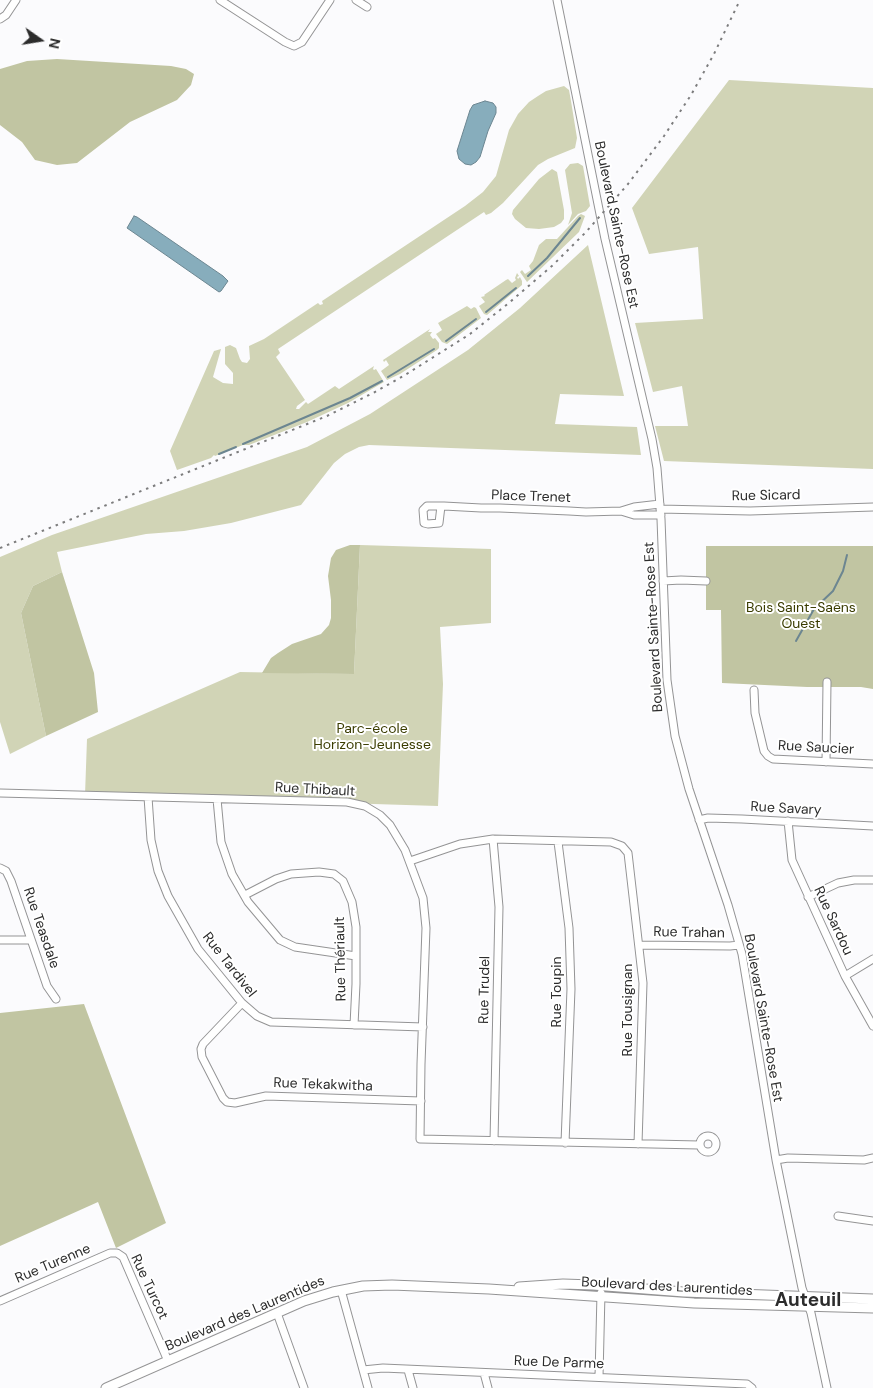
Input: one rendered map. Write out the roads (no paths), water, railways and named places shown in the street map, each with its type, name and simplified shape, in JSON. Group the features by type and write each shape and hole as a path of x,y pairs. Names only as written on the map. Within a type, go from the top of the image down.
{"main road":[{"name":"Boulevard des Laurentides","path":"489,1289 563,1284 684,1292 873,1299"},
{"name":"Boulevard des Laurentides","path":"106,1388 320,1295 383,1285 489,1289 694,1303 873,1308"}],"street":[{"path":"0,19 6,15 16,0"},
{"path":"220,0 294,46 302,42 330,0"},
{"path":"356,0 367,7"},
{"name":"Boulevard Sainte-Rose Est","path":"557,0 606,246 649,424 660,509 667,674 673,727 699,820 724,892 747,979 776,1160 801,1284 809,1307 827,1388"},
{"name":"Place Trenet","path":"441,506 576,511 620,511 634,507 660,509"},
{"name":"Rue Sicard","path":"660,509 750,511 873,507"},
{"path":"663,581 706,581"},
{"path":"826,762 827,682"},
{"name":"Rue Saucier","path":"754,690 754,713 764,751 768,756 773,759 873,764"},
{"name":"Rue Thibault","path":"0,793 346,802 365,806 380,815 390,825 406,850 423,898 426,928 420,1139 494,1141"},
{"name":"Rue Tardivel","path":"148,797 151,840 158,871 168,896 198,949 242,1003 257,1016 271,1022 423,1027"},
{"path":"217,799 221,842 232,874 248,902 280,940 295,947 356,956"},
{"name":"Rue Savary","path":"699,820 708,818 873,826"},
{"name":"Rue Sardou","path":"788,821 792,860 845,976 873,1026"},
{"name":"Rue Tousignan","path":"410,861 460,844 493,839 611,842 622,846 628,853 643,988 638,1144"},
{"name":"Rue Trudel","path":"493,839 500,907 494,1141"},
{"name":"Rue Toupin","path":"558,842 569,928 571,989 565,1143"},
{"name":"Rue Teasdale","path":"0,868 6,871 11,881 47,986 56,999"},
{"name":"Rue Thériault","path":"245,895 276,879 291,874 320,872 334,874 342,881 352,902 356,927 354,1025"},
{"path":"808,897 838,883 854,880 873,880"},
{"path":"0,940 31,940"},
{"name":"Rue Trahan","path":"639,945 739,945"},
{"path":"845,976 873,959"},
{"name":"Rue Tekakwitha","path":"242,1003 203,1044 201,1049 202,1057 214,1082 227,1102 235,1103 266,1096 421,1101"},
{"path":"494,1141 699,1145"},
{"path":"776,1160 788,1158 864,1160 873,1158"},
{"path":"838,1216 873,1221"},
{"name":"Rue Turenne","path":"0,1301 110,1253 117,1253"},
{"name":"Rue Turcot","path":"117,1253 123,1256 168,1361"},
{"path":"599,1378 601,1286"},
{"path":"342,1290 368,1388"},
{"path":"277,1313 304,1388"},
{"name":"Rue De Parme","path":"363,1370 374,1368 747,1384 752,1388"},
{"path":"408,1370 413,1388"},
{"path":"484,1373 488,1388"}],"water":[{"path":"485,101 493,103 496,107 496,113 480,157 471,165 465,164 459,159 457,151 470,110 473,105"},
{"path":"134,216 223,276 228,281 221,291 219,292 127,228"}],"waterway":[{"path":"528,276 547,258 580,218"},
{"path":"486,312 516,288"},
{"path":"446,341 476,319"},
{"path":"388,377 434,349"},
{"path":"243,444 350,398 382,381"},
{"path":"219,454 236,447"},
{"path":"796,641 814,609 833,591 843,571 847,555"}],"railway":[{"path":"0,548 327,416 405,375 470,334 553,265 586,232 628,184 664,136 691,95 714,54 740,0"}],"district":[{"name":"Auteuil","path":"808,1301"}],"park label":[{"name":"Bois Saint-Saëns Ouest","path":"801,616"},
{"name":"Parc-école Horizon-Jeunesse","path":"372,738"}]}
